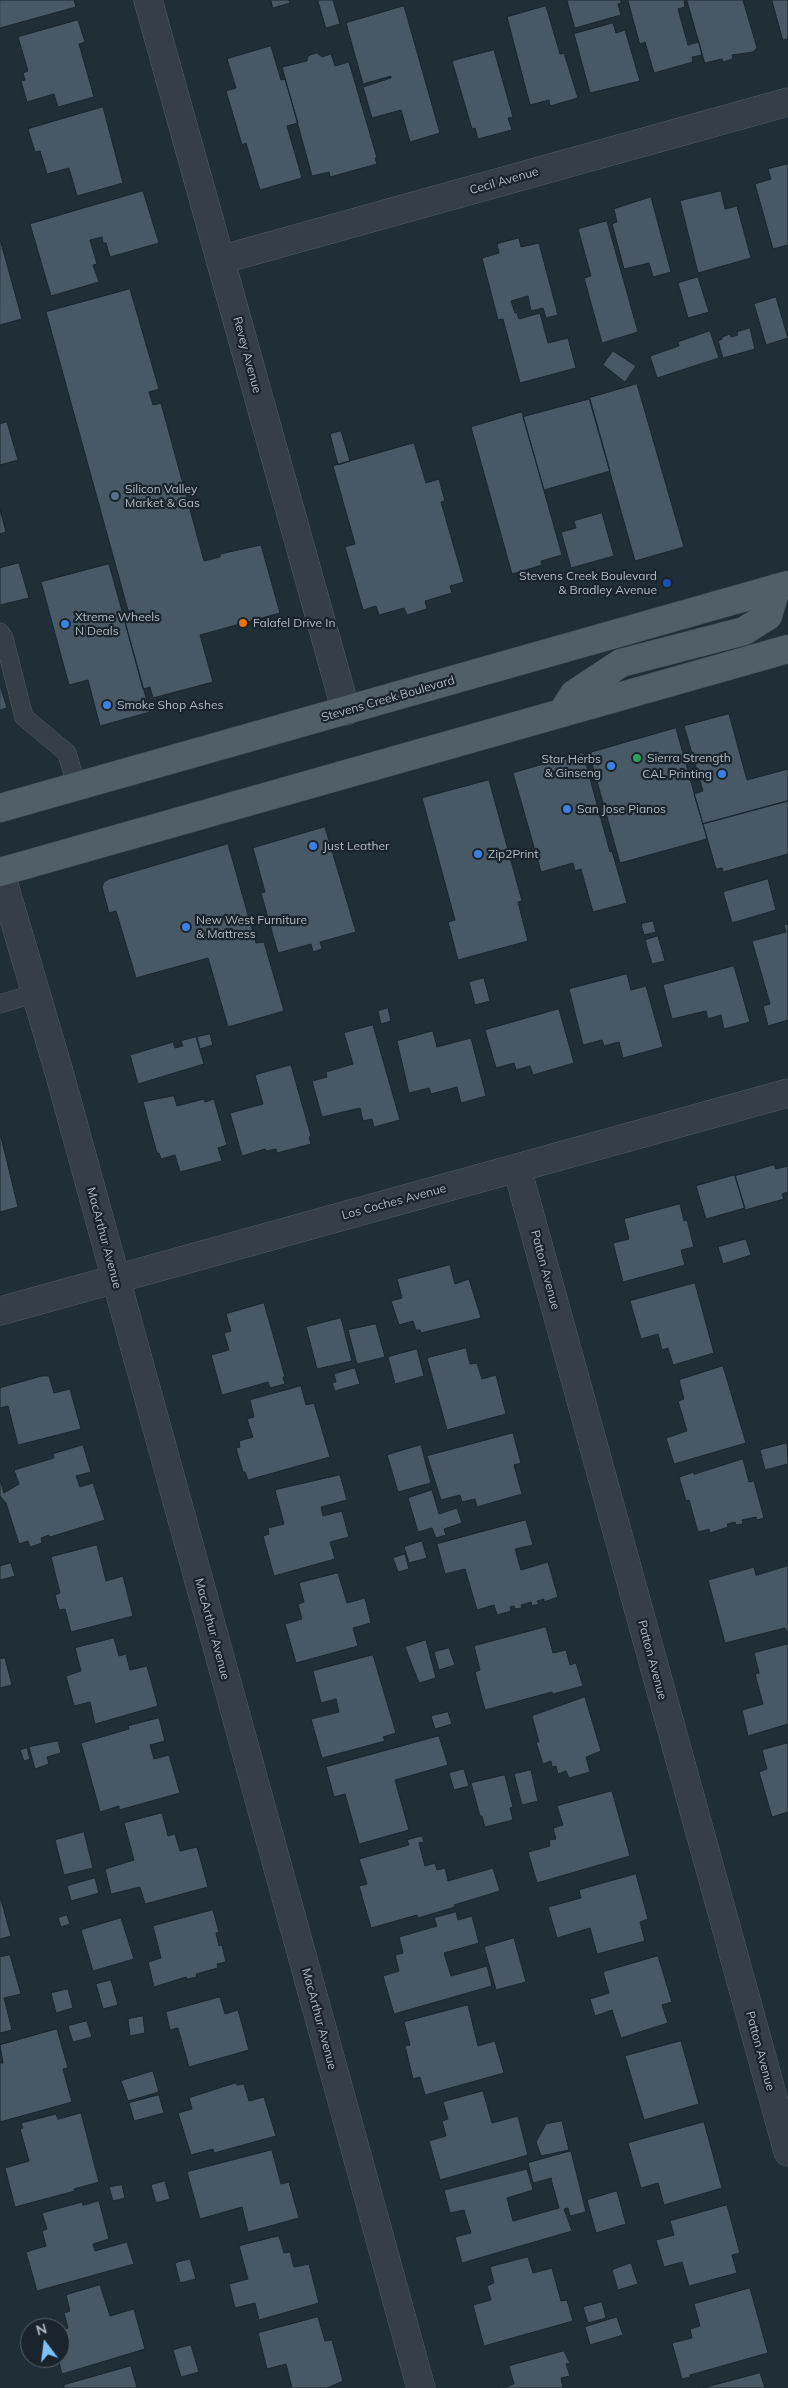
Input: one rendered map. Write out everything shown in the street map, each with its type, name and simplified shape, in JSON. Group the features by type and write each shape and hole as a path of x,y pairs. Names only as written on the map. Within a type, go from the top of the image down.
{"main road":[{"name":"Stevens Creek Boulevard","path":"0,808 782,586"},
{"name":"Stevens Creek Boulevard","path":"563,711 574,694 621,664 744,631 768,616 782,586"},
{"path":"0,871 788,649"}],"street":[{"name":"Revey Avenue","path":"148,0 346,711"},
{"name":"Cecil Avenue","path":"220,260 788,102"},
{"name":"MacArthur Avenue","path":"0,871 36,993 421,2388"},
{"name":"Los Coches Avenue","path":"0,1311 788,1093"},
{"name":"Patton Avenue","path":"517,1168 788,2152"}],"lane":[{"path":"0,632 4,638 24,717 67,753 78,787"},
{"path":"0,1004 36,993"}],"building":[{"path":"0,0 74,0 76,7 0,28"},
{"path":"271,0 289,0 290,3 273,8"},
{"path":"318,0 333,0 340,24 326,28"},
{"path":"567,0 621,0 621,3 618,4 621,15 575,28"},
{"path":"628,0 684,0 685,7 678,9 688,45 699,42 702,55 692,57 693,62 654,73 645,42 640,44"},
{"path":"687,0 743,0 757,48 753,52 732,55 733,59 723,62 722,59 705,63"},
{"path":"772,0 788,0 788,39 783,40"},
{"path":"404,6 440,133 410,142 401,110 372,118 363,87 391,78 391,76 363,84 346,23"},
{"path":"546,6 560,54 564,53 578,98 550,106 549,100 530,105 507,17"},
{"path":"78,20 85,42 79,44 94,97 58,107 54,94 27,102 21,81 25,80 23,73 28,71 18,37"},
{"path":"613,23 616,33 625,30 640,81 590,93 574,34"},
{"path":"271,46 281,80 285,79 298,123 287,126 302,178 260,190 246,143 242,145 226,91 236,88 227,59"},
{"path":"494,50 513,117 508,118 512,130 478,139 475,128 472,129 452,61"},
{"path":"317,53 322,57 331,54 335,66 349,62 377,158 375,158 377,164 330,177 329,172 312,176 282,67 307,61 308,56"},
{"path":"103,107 123,183 77,196 69,168 47,174 40,151 35,152 28,129"},
{"path":"788,164 788,245 773,249 755,184 771,179 768,169"},
{"path":"143,191 159,243 110,257 102,237 90,240 97,264 93,265 99,282 51,296 30,224"},
{"path":"721,191 725,209 737,206 751,258 698,273 680,201"},
{"path":"651,197 671,272 653,277 649,263 624,269 612,224 617,222 614,209"},
{"path":"607,221 638,332 602,343 584,278 591,276 578,229"},
{"path":"519,238 521,247 539,243 558,315 546,318 543,308 531,311 528,296 511,301 515,313 517,313 519,319 540,313 548,343 568,338 576,368 520,383 503,319 498,320 482,258 499,253 497,244"},
{"path":"0,239 22,319 0,325"},
{"path":"698,277 709,312 688,318 678,283"},
{"path":"130,289 159,389 149,392 153,405 161,403 204,561 220,557 220,554 261,545 280,613 200,635 213,682 153,698 150,687 143,689 123,615 129,614 46,312"},
{"path":"776,297 788,338 766,345 754,304"},
{"path":"750,328 755,349 723,358 718,341 722,337 730,334 731,337 738,335 737,332"},
{"path":"710,331 719,358 657,378 650,356 679,346 678,342"},
{"path":"613,351 636,366 625,382 603,365"},
{"path":"637,384 684,547 635,561 589,398"},
{"path":"590,399 610,471 544,490 523,417"},
{"path":"522,412 562,555 541,561 542,565 512,574 471,427"},
{"path":"7,422 18,460 0,465 0,424"},
{"path":"341,431 350,461 338,465 330,434"},
{"path":"414,443 426,483 439,479 445,501 441,502 464,582 450,586 452,593 425,601 427,609 407,615 404,608 379,615 376,606 363,610 345,547 355,544 333,466"},
{"path":"0,509 6,532 0,534"},
{"path":"602,513 614,556 571,568 561,532 576,528 574,521"},
{"path":"19,563 29,598 0,605 0,568"},
{"path":"109,564 150,712 100,726 88,680 69,685 41,582"},
{"path":"0,685 7,708 0,710"},
{"name":"CAL Printing","path":"729,714 747,780 788,769 788,801 703,824 694,794 703,791 684,726"},
{"path":"676,728 707,839 620,863 589,753"},
{"path":"583,753 610,852 612,851 627,903 593,912 581,869 575,871 573,863 541,872 513,773"},
{"path":"489,780 522,901 518,902 528,941 458,960 448,922 455,920 422,798"},
{"path":"788,801 788,854 723,872 722,868 716,869 703,824"},
{"path":"325,827 356,932 320,942 322,949 313,952 311,944 278,953 261,893 265,892 253,848"},
{"name":"New West Furniture & Mattress","path":"228,844 256,943 264,942 284,1011 228,1027 208,958 136,978 116,911 109,913 102,887 104,882 109,879"},
{"path":"768,879 776,910 732,923 723,892"},
{"path":"653,921 656,932 644,935 641,924"},
{"path":"788,924 788,1020 768,1026 763,1006 770,1004 752,941 786,932 784,925"},
{"path":"658,936 665,961 652,964 645,940"},
{"path":"734,966 750,1022 724,1029 721,1015 708,1019 706,1011 672,1019 663,985"},
{"path":"627,974 631,990 646,986 663,1047 623,1058 619,1042 604,1046 602,1040 583,1045 569,989"},
{"path":"484,978 490,1001 475,1005 469,982"},
{"path":"388,1008 391,1021 381,1024 378,1011"},
{"path":"559,1009 574,1063 533,1075 530,1066 516,1070 514,1063 496,1068 485,1030"},
{"path":"373,1025 400,1120 374,1127 372,1119 363,1121 360,1108 322,1117 312,1081 327,1077 326,1072 353,1064 344,1033"},
{"path":"433,1031 437,1047 471,1038 486,1096 461,1103 457,1087 431,1094 429,1088 409,1093 397,1041"},
{"path":"210,1034 213,1045 200,1049 197,1037"},
{"path":"196,1037 204,1064 138,1084 130,1055 173,1042 175,1048 183,1046 181,1041"},
{"path":"291,1065 311,1136 309,1137 311,1144 277,1153 276,1149 266,1151 265,1149 242,1156 230,1113 263,1104 255,1075"},
{"path":"174,1096 177,1106 204,1099 205,1102 214,1099 227,1145 218,1148 222,1161 180,1172 175,1155 161,1159 159,1153 157,1153 143,1102"},
{"path":"0,1137 18,1207 0,1212"},
{"path":"774,1165 776,1169 788,1166 788,1192 782,1194 784,1199 745,1210 735,1176"},
{"path":"735,1175 745,1208 706,1219 696,1186"},
{"path":"680,1204 684,1221 687,1220 694,1247 681,1250 685,1265 623,1282 613,1243 629,1239 624,1219"},
{"path":"746,1239 751,1255 723,1264 718,1247"},
{"path":"450,1265 455,1284 469,1279 481,1318 421,1333 420,1330 416,1330 413,1321 399,1325 391,1301 402,1298 397,1279"},
{"path":"695,1283 714,1353 673,1365 668,1348 662,1350 658,1334 641,1339 630,1301"},
{"path":"264,1303 285,1377 283,1377 285,1384 270,1388 268,1382 222,1395 211,1355 229,1350 224,1333 231,1331 226,1314"},
{"path":"341,1318 352,1361 317,1369 306,1327"},
{"path":"376,1324 385,1357 357,1364 348,1330"},
{"path":"466,1348 470,1364 477,1363 482,1379 496,1375 506,1414 447,1430 427,1358"},
{"path":"417,1349 424,1376 395,1384 388,1357"},
{"path":"723,1366 746,1443 674,1464 666,1438 687,1431 678,1401 684,1399 679,1380"},
{"path":"355,1368 360,1384 335,1391 332,1383 336,1382 334,1374"},
{"path":"42,1376 49,1376 54,1393 70,1389 81,1429 18,1445 8,1406 0,1408 0,1388"},
{"path":"301,1386 306,1405 314,1403 330,1457 248,1480 245,1472 243,1472 236,1448 240,1447 239,1441 253,1437 247,1419 254,1417 250,1400"},
{"path":"513,1433 521,1463 514,1465 522,1494 477,1507 475,1499 462,1502 460,1495 441,1500 427,1456"},
{"path":"787,1443 788,1464 765,1470 760,1450"},
{"path":"83,1445 91,1472 76,1476 80,1487 93,1483 105,1520 50,1537 49,1535 41,1538 42,1543 30,1547 28,1541 19,1544 6,1503 0,1496 0,1479 4,1493 19,1484 14,1470 54,1458 53,1454"},
{"path":"421,1445 431,1483 398,1492 387,1455"},
{"path":"743,1459 749,1482 754,1481 764,1518 757,1520 756,1517 742,1520 743,1524 736,1525 735,1522 727,1524 728,1527 710,1533 709,1529 698,1532 689,1500 686,1501 679,1477"},
{"path":"340,1475 347,1500 321,1507 323,1516 342,1511 349,1537 330,1542 335,1559 274,1576 263,1536 269,1534 268,1528 284,1524 275,1490"},
{"path":"432,1490 439,1514 457,1508 462,1523 444,1529 446,1535 436,1538 432,1528 418,1532 408,1498"},
{"path":"526,1520 533,1545 515,1549 521,1570 548,1562 558,1597 544,1602 544,1599 537,1601 539,1604 532,1606 531,1602 521,1605 522,1608 515,1609 514,1606 510,1607 511,1611 497,1615 494,1605 477,1610 465,1569 445,1574 437,1544"},
{"path":"422,1541 427,1558 409,1563 404,1547"},
{"path":"97,1545 106,1581 123,1576 133,1616 71,1632 65,1609 59,1610 55,1595 60,1593 51,1557"},
{"path":"405,1554 409,1569 398,1572 393,1558"},
{"path":"11,1563 15,1576 0,1580 0,1566"},
{"path":"788,1566 788,1634 785,1628 725,1643 708,1580 754,1567 756,1575"},
{"path":"338,1573 347,1603 365,1598 371,1623 353,1628 358,1646 296,1663 285,1624 302,1619 298,1604 304,1602 299,1583"},
{"path":"546,1627 553,1653 566,1650 570,1665 576,1663 583,1686 553,1694 552,1692 485,1710 475,1672 480,1670 474,1646"},
{"path":"114,1638 119,1656 126,1654 130,1670 147,1666 158,1706 95,1724 90,1702 74,1706 66,1676 81,1671 75,1648"},
{"path":"426,1640 436,1678 419,1683 405,1647"},
{"path":"788,1644 788,1724 748,1736 742,1710 763,1704 755,1674 759,1673 754,1653"},
{"path":"449,1648 455,1665 439,1670 434,1652"},
{"path":"373,1655 396,1733 383,1737 385,1741 322,1758 311,1719 339,1712 336,1699 321,1703 313,1671"},
{"path":"5,1658 12,1685 0,1688 0,1659"},
{"path":"585,1697 601,1751 586,1757 590,1772 569,1778 566,1771 558,1774 556,1766 552,1767 551,1761 543,1764 536,1742 539,1742 532,1716"},
{"path":"448,1712 452,1724 435,1729 431,1716"},
{"path":"159,1718 165,1741 150,1745 154,1759 169,1755 180,1793 119,1810 119,1806 100,1812 81,1743 129,1729 128,1726"},
{"path":"439,1736 448,1765 395,1780 409,1830 359,1844 345,1794 334,1797 326,1767"},
{"path":"58,1741 61,1753 47,1757 49,1764 35,1769 29,1747"},
{"path":"788,1743 788,1812 772,1817 759,1772 767,1769 762,1750"},
{"path":"27,1748 30,1759 24,1761 20,1750"},
{"path":"464,1769 469,1786 454,1790 449,1773"},
{"path":"531,1770 538,1801 522,1805 514,1774"},
{"path":"505,1775 513,1807 510,1808 513,1820 485,1827 471,1783"},
{"path":"612,1791 630,1856 537,1883 528,1852 550,1846 549,1840 556,1839 553,1828 563,1825 557,1806"},
{"path":"162,1813 168,1836 175,1834 180,1851 197,1847 208,1887 145,1904 140,1887 111,1894 105,1869 134,1860 124,1823"},
{"path":"84,1832 93,1868 64,1875 55,1840"},
{"path":"422,1836 424,1842 419,1843 425,1866 435,1863 437,1870 445,1868 448,1881 493,1868 500,1891 418,1918 417,1915 371,1928 359,1886 367,1884 359,1859 409,1845 407,1840"},
{"path":"636,1874 648,1919 640,1922 645,1941 597,1954 590,1928 557,1938 548,1907 581,1898 579,1890"},
{"path":"95,1878 99,1893 71,1901 67,1886"},
{"path":"0,1896 11,1936 0,1939"},
{"path":"213,1910 219,1932 216,1933 219,1946 222,1945 226,1962 217,1964 218,1968 196,1974 197,1977 187,1979 186,1977 154,1987 148,1962 161,1958 153,1926"},
{"path":"456,1912 458,1920 472,1916 479,1943 444,1953 451,1976 487,1966 492,1986 394,2014 383,1976 399,1971 395,1955 403,1953 399,1937 437,1926 434,1918"},
{"path":"67,1915 70,1924 61,1927 58,1918"},
{"path":"121,1918 134,1959 93,1971 81,1930"},
{"path":"514,1938 526,1982 496,1990 484,1947"},
{"path":"10,1955 21,1994 4,1998 12,2030 0,2033 0,1957"},
{"path":"658,1956 672,2002 662,2005 668,2023 621,2038 612,2010 595,2016 590,1999 609,1993 603,1972"},
{"path":"111,1980 118,2005 103,2009 96,1984"},
{"path":"68,1989 73,2008 56,2013 51,1993"},
{"path":"220,1997 225,2014 238,2010 249,2050 189,2067 178,2028 170,2030 166,2012"},
{"path":"468,2005 478,2046 495,2041 504,2073 425,2095 420,2077 413,2079 405,2046 410,2045 404,2022"},
{"path":"143,2016 145,2033 130,2036 128,2019"},
{"path":"87,2021 92,2037 73,2042 68,2026"},
{"path":"57,2029 68,2068 63,2069 72,2102 0,2122 0,2063 3,2063 0,2045"},
{"path":"681,2041 699,2104 644,2120 625,2056"},
{"path":"153,2071 159,2092 128,2101 121,2081"},
{"path":"236,2083 237,2085 244,2084 249,2101 264,2097 276,2136 214,2153 213,2149 191,2155 178,2113 192,2109 189,2098"},
{"path":"483,2091 492,2123 518,2116 528,2155 440,2180 429,2141 446,2136 442,2121 448,2119 443,2102"},
{"path":"159,2095 164,2113 134,2121 129,2103"},
{"path":"81,2113 99,2182 74,2189 75,2191 15,2207 5,2168 29,2161 20,2129 23,2128 21,2123 56,2114 58,2119"},
{"path":"562,2121 569,2150 541,2156 536,2142 546,2124"},
{"path":"704,2122 722,2188 664,2205 658,2183 641,2188 628,2143"},
{"path":"272,2150 281,2184 289,2182 299,2218 248,2232 242,2207 200,2219 187,2172"},
{"path":"571,2151 586,2212 570,2216 568,2208 564,2209 572,2231 462,2263 455,2237 471,2233 464,2210 450,2213 444,2190 527,2169 533,2190 507,2198 513,2221 559,2208 552,2178 533,2183 528,2163"},
{"path":"165,2181 170,2199 156,2203 151,2185"},
{"path":"122,2185 125,2198 113,2201 109,2187"},
{"path":"617,2191 626,2224 596,2233 587,2200"},
{"path":"99,2201 109,2239 93,2244 95,2251 127,2242 134,2264 37,2291 26,2252 46,2246 42,2231 47,2229 42,2213 82,2202 83,2205"},
{"path":"727,2205 740,2253 732,2255 737,2273 689,2286 682,2262 664,2267 656,2240 674,2235 670,2221"},
{"path":"279,2236 284,2253 290,2252 294,2267 309,2264 319,2303 259,2320 255,2303 235,2308 229,2284 248,2279 239,2246"},
{"path":"528,2257 533,2273 552,2268 561,2301 567,2300 573,2321 484,2346 473,2305 491,2300 487,2286 494,2283 490,2267"},
{"path":"190,2259 196,2279 180,2283 175,2263"},
{"path":"631,2263 638,2284 618,2290 612,2270"},
{"path":"100,2285 110,2316 134,2309 145,2349 62,2374 60,2368 70,2368 70,2318 65,2318 64,2313 70,2311 66,2295"},
{"path":"750,2288 768,2353 690,2375 690,2377 682,2379 672,2343 692,2338 690,2329 700,2326 694,2304"},
{"path":"602,2302 606,2318 588,2323 583,2307"},
{"path":"318,2317 325,2341 332,2340 343,2381 327,2388 292,2388 286,2364 267,2369 258,2333"},
{"path":"617,2317 623,2335 590,2345 585,2327"},
{"path":"191,2345 199,2372 181,2377 173,2350"},
{"path":"564,2351 570,2363 566,2364 570,2376 561,2378 563,2388 503,2388 514,2384 509,2366"},
{"path":"131,2366 137,2388 64,2388 64,2385"},
{"path":"760,2373 765,2388 703,2388"}],"place":[{"name":"Silicon Valley Market & Gas","path":"115,496"},
{"name":"Stevens Creek Boulevard & Bradley Avenue","path":"667,583"},
{"name":"Falafel Drive In","path":"243,623"},
{"name":"Xtreme Wheels N Deals","path":"65,624"},
{"name":"Smoke Shop Ashes","path":"107,705"},
{"name":"Sierra Strength","path":"637,758"},
{"name":"Star Herbs & Ginseng","path":"611,766"},
{"name":"CAL Printing","path":"722,774"},
{"name":"San Jose Pianos","path":"567,809"},
{"name":"Just Leather","path":"313,846"},
{"name":"Zip2Print","path":"478,854"},
{"name":"New West Furniture & Mattress","path":"186,927"}]}
